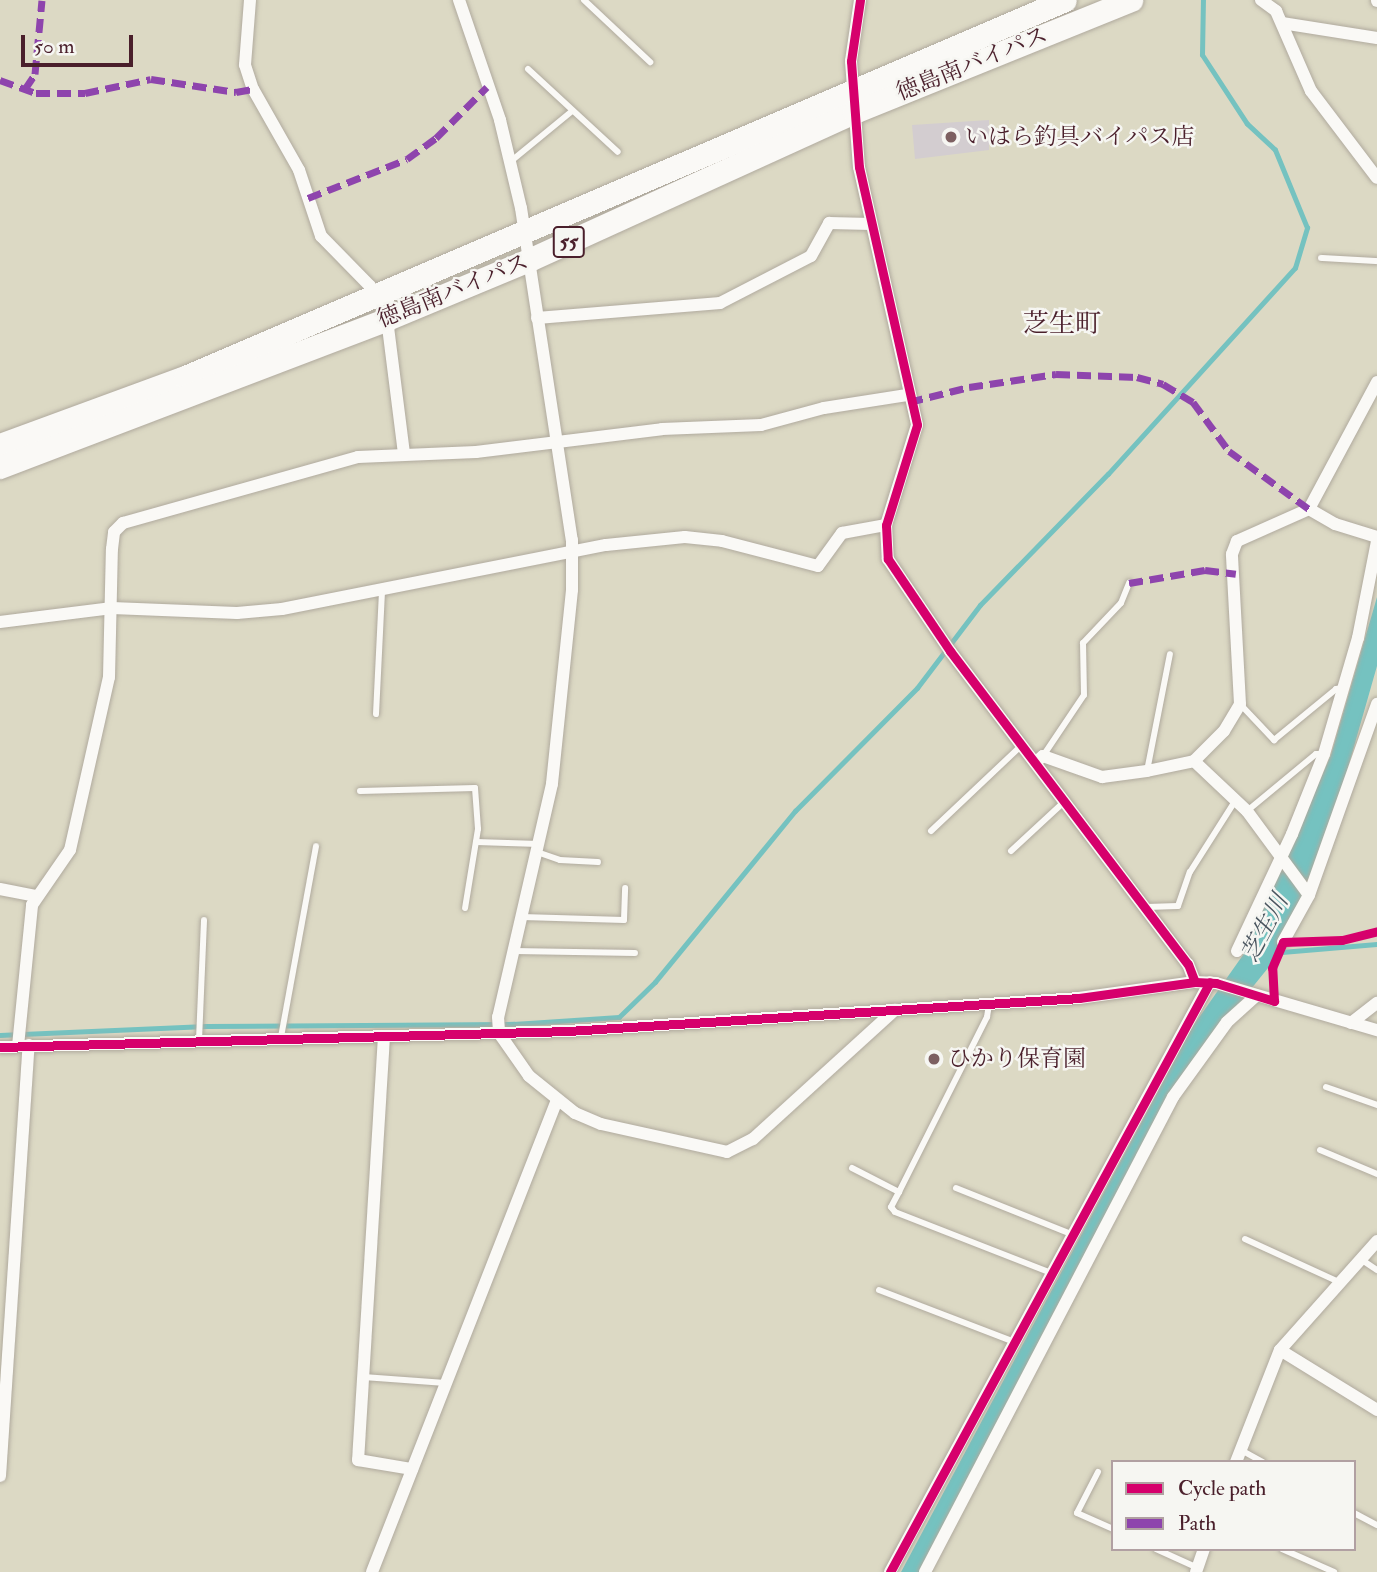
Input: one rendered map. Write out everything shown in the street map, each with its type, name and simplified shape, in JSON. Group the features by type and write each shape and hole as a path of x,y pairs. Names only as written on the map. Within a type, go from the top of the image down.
{"highway":[{"name":"徳島南バイパス","path":"0,467 387,319 529,260 1065,0"},
{"name":"徳島南バイパス","path":"0,444 185,377 525,233 854,102 1131,0"}],"street":[{"path":"250,0 245,65 253,89 299,170 321,236 370,286 375,298"},
{"path":"458,0 510,162 525,233 572,555 552,784 498,1026 516,1061 557,1100 601,1124 727,1152 753,1139 895,1010"},
{"path":"860,0 851,61 854,102 871,224 915,433 886,525 888,559 947,647 1021,745 1040,759 1102,778 1194,761 1224,731 1240,704 1232,554 1237,541 1309,509 1377,382"},
{"path":"1261,0 1276,11 1311,91 1377,178"},
{"path":"1282,23 1377,38"},
{"path":"537,318 720,303 811,256 829,223 871,224"},
{"path":"387,319 404,453"},
{"path":"0,1476 21,1040 35,896 70,850 109,677 114,532 123,523 358,457 476,452 555,439 761,425 824,408 907,395"},
{"path":"1237,951 1282,861 1324,754 1343,688 1377,539 1335,524 1309,509"},
{"path":"0,622 112,608 237,613 382,592 572,555 606,545 685,537 722,541 818,566 842,533 886,525"},
{"path":"1283,942 1307,893 1377,704"},
{"path":"1040,759 1065,801 1146,907 1192,973 1213,983 1377,1030"},
{"path":"1194,761 1247,811 1307,893"},
{"path":"0,890 35,896"},
{"path":"0,1047 21,1040 282,1033 384,1036 498,1026 895,1010 1079,998 1192,973"},
{"path":"890,1572 1049,1272 1213,983"},
{"path":"925,1572 1173,1097 1227,1022 1252,995"},
{"path":"1351,1023 1377,1003"},
{"path":"384,1036 358,1460 412,1469"},
{"path":"372,1572 557,1100"},
{"path":"1239,1456 1280,1350 1377,1241"},
{"path":"1280,1350 1377,1410"},
{"path":"1197,1570 1204,1551"}],"lane":[{"path":"584,0 650,62"},
{"path":"528,69 618,152"},
{"path":"510,162 572,111"},
{"path":"1321,258 1377,261"},
{"path":"1040,759 1084,695 1083,643 1121,603 1129,583"},
{"path":"376,714 382,592"},
{"path":"1147,771 1170,653"},
{"path":"1240,704 1274,740 1336,689 1343,688"},
{"path":"931,831 1021,745"},
{"path":"1247,811 1316,754 1324,754"},
{"path":"360,791 475,788 476,842 465,908"},
{"path":"1146,907 1178,906 1190,872 1236,800"},
{"path":"1011,851 1065,801"},
{"path":"476,842 538,848 560,860 598,862"},
{"path":"282,1033 316,846"},
{"path":"522,916 624,920 625,888"},
{"path":"199,1036 204,920"},
{"path":"514,951 635,953"},
{"path":"989,1004 987,1017 891,1207 895,1212 1049,1272"},
{"path":"1326,1087 1377,1105"},
{"path":"1320,1150 1377,1174"},
{"path":"852,1168 899,1192"},
{"path":"956,1188 1070,1234"},
{"path":"1245,1239 1339,1282"},
{"path":"1360,1258 1377,1270"},
{"path":"879,1290 1012,1341"},
{"path":"363,1377 446,1383"},
{"path":"1098,1472 1077,1513 1111,1529"},
{"path":"1356,1514 1377,1525"},
{"path":"1160,1551 1197,1570"},
{"path":"1287,1551 1334,1572"}],"water":[{"name":"芝生川","path":"1377,597 1377,666 1332,824 1300,903 1268,968 1187,1068 920,1572 901,1572 1193,1026 1243,955 1331,755"}],"building":[{"name":"いはら釣具バイパス店","path":"989,120 989,150 915,159 912,125"}],"waterway":[{"path":"0,1035 206,1026 514,1024 619,1017 655,982 795,811 917,688 980,605 1108,474 1295,268 1307,228 1275,150 1247,124 1202,55 1203,0"},
{"name":"芝生川","path":"1270,953 1377,944"}],"marked path":[{"path":"25,89 35,74 42,0"},
{"path":"0,80 36,93 85,93 151,79 236,92 253,89"},
{"path":"308,198 407,159 436,138 487,87"},
{"path":"909,402 969,387 1056,374 1137,377 1163,384 1193,402 1229,451 1309,509"},
{"path":"1129,583 1205,570 1236,574"}],"cycle path":[{"path":"860,0 851,61 859,167 917,425 886,525 888,559 950,651 1188,964 1195,982"},
{"path":"0,1047 568,1031 1079,998 1195,982 1216,983 1274,1001 1272,968 1283,942 1342,940 1377,931"},
{"path":"890,1572 1210,982"}],"place":[{"name":"いはら釣具バイパス店","path":"951,137"},
{"name":"ひかり保育園","path":"934,1059"}],"district":[{"name":"芝生町","path":"1062,325"}]}
